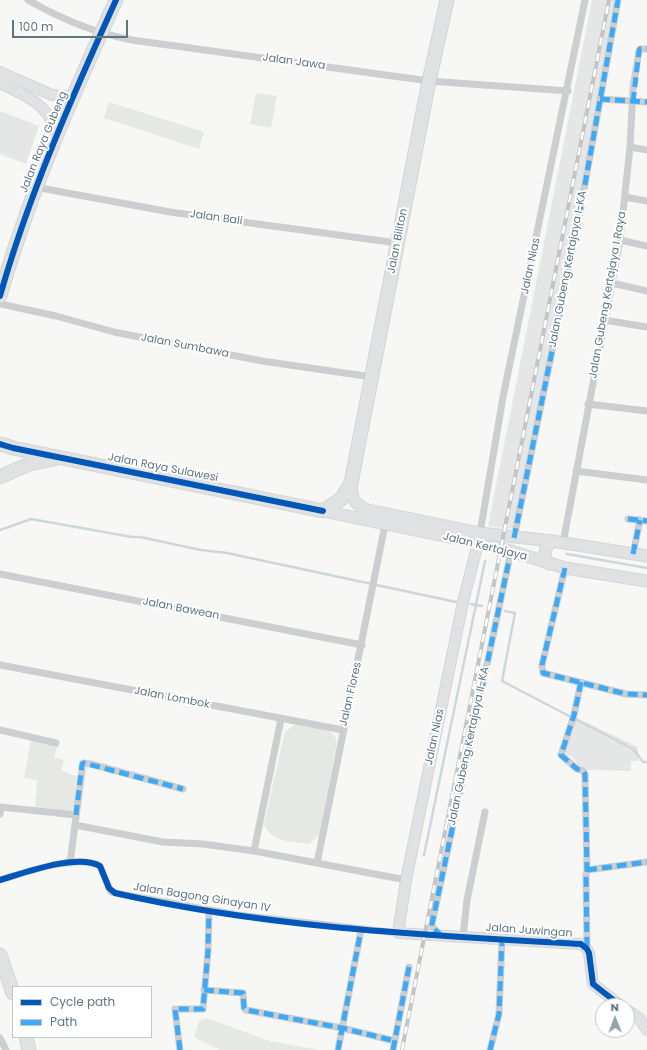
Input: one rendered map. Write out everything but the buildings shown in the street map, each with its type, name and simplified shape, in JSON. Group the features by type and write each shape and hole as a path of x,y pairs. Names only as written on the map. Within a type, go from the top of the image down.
{"highway":[{"name":"Jalan Raya Gubeng","path":"0,296 13,250 36,187 58,132 116,0"},
{"name":"Jalan Biliton","path":"350,483 429,81 447,0"},
{"name":"Jalan Raya Sulawesi","path":"0,444 7,448 323,511"},
{"path":"0,477 29,464 60,458"},
{"path":"323,511 341,499 350,483"},
{"path":"0,955 12,990"},
{"path":"26,1038 29,1050"}],"main road":[{"name":"Jalan Kertajaya","path":"350,483 353,499 361,507 479,538 564,571 647,581"},
{"name":"Jalan Kertajaya","path":"323,511 386,525 479,538 514,538 558,542 647,556"},
{"path":"549,564 545,558 545,551 558,542"}],"street":[{"name":"Jalan Jawa","path":"28,0 83,28 101,33 166,45 429,81 568,91"},
{"name":"Jalan Nias","path":"398,933 406,880 479,538 504,397 568,91 585,0"},
{"name":"Jalan Gubeng Kertajaya I-KA","path":"514,538 578,223 618,0"},
{"name":"Jalan Gubeng Kertajaya I Raya","path":"558,542 576,471 620,240 639,50 645,48"},
{"path":"3,79 52,95 73,97"},
{"path":"3,79 45,109 58,132"},
{"path":"600,99 647,102"},
{"path":"630,147 647,150"},
{"name":"Jalan Bali","path":"36,187 170,212 397,243"},
{"path":"625,197 647,201"},
{"path":"620,240 647,246"},
{"path":"612,283 647,291"},
{"name":"Jalan Sumbawa","path":"0,304 56,316 99,329 164,342 262,361 372,377"},
{"path":"604,320 647,327"},
{"path":"588,404 647,411"},
{"path":"576,471 647,480"},
{"path":"628,519 643,521 634,554"},
{"name":"Jalan Flores","path":"317,863 386,525"},
{"name":"Jalan Gubeng Kertajaya II-KA","path":"443,936 432,927 432,924 511,551"},
{"path":"564,571 542,665 542,671 547,675 626,694 647,695"},
{"name":"Jalan Bawean","path":"0,574 362,644"},
{"name":"Jalan Lombok","path":"0,665 343,730"},
{"path":"581,682 574,715 562,752 563,758 583,771 585,774 587,949 593,984 611,998"},
{"path":"254,851 281,719"},
{"path":"0,730 56,743"},
{"path":"70,863 82,764 84,763 183,789"},
{"path":"0,814 1,807 76,815"},
{"path":"463,937 467,900 485,812"},
{"path":"75,826 137,838 184,844 203,844 254,851 406,880"},
{"name":"Jalan Bagong Ginayan IV","path":"0,880 70,863 86,862 100,866 109,888 115,893 209,911 361,930 420,935"},
{"path":"586,872 647,862"},
{"path":"180,1050 175,1009 203,1009 209,911"},
{"path":"338,1050 361,930"},
{"name":"Jalan Juwingan","path":"420,935 581,944 587,949"},
{"path":"490,1050 499,1014 502,939"},
{"path":"393,1050 409,968"},
{"path":"204,990 243,993 244,1008 246,1010 342,1028 395,1041"},
{"path":"635,1016 647,1030"},
{"path":"0,1038 6,1050"}],"shaded area":[{"path":"592,0 617,0 588,153 513,529 488,526"},
{"path":"256,93 277,96 271,128 250,124"},
{"path":"109,102 204,132 199,149 104,118"},
{"path":"0,111 39,126 26,164 0,154"},
{"path":"575,717 638,747 638,761 631,761 631,771 581,770 573,757 563,753"},
{"path":"297,724 315,726 326,730 335,737 337,742 319,835 309,844 277,838 271,835 264,824 285,731"},
{"path":"31,739 58,745 54,757 64,760 61,770 80,778 74,812 35,807 37,780 24,778"},
{"path":"206,1018 270,1041 320,1050 220,1050 194,1037 199,1021"}],"waterway":[{"path":"0,530 31,519 132,537 140,537 201,550 227,553 456,602"},
{"path":"567,554 647,568"},
{"path":"424,855 485,561"},
{"path":"471,604 482,606"},
{"path":"505,611 515,613 502,681 571,717"},
{"path":"575,719 633,749 643,762 647,762"}],"railway":[{"path":"402,1050 609,0"}],"marked path":[{"path":"514,538 578,223 618,0"},
{"path":"633,102 639,51 640,49 647,49"},
{"path":"600,99 647,102"},
{"path":"628,519 647,521"},
{"path":"633,554 640,520"},
{"path":"442,936 432,927 432,924 511,551"},
{"path":"565,568 542,665 543,673 626,694 647,695"},
{"path":"581,682 574,715 561,755 585,774 587,949"},
{"path":"76,815 82,764 84,763 183,789"},
{"path":"587,870 647,862"},
{"path":"180,1050 175,1009 203,1009 208,951 209,911"},
{"path":"338,1050 361,930"},
{"path":"490,1050 499,1014 502,939"},
{"path":"393,1050 409,967"},
{"path":"204,990 243,993 244,1008 246,1010 342,1028 395,1041"}],"cycle path":[{"path":"0,296 24,220 52,146 116,0"},
{"path":"0,444 13,448 323,511"},
{"path":"0,880 36,869 65,863 90,863 100,866 109,888 115,893 173,905 289,922 347,928 581,944 589,953 593,984 611,998"}]}
